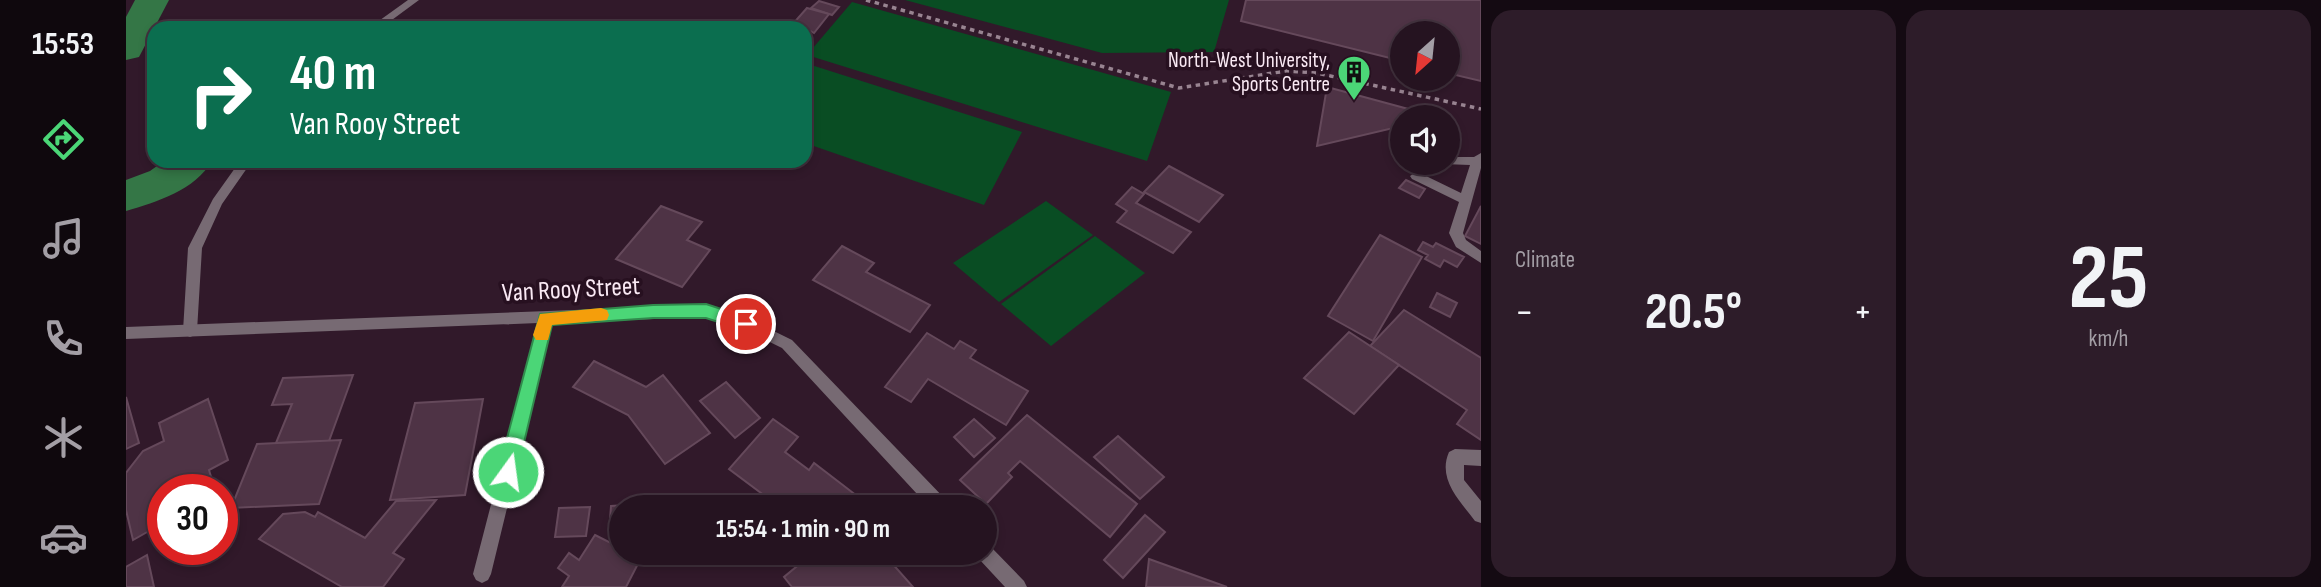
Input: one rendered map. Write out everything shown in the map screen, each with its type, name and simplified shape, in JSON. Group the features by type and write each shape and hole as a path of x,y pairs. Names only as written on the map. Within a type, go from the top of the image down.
{"street":[{"path":"384,21 414,0"},
{"path":"1460,160 1479,159 1456,233 1461,243 1481,258"},
{"path":"190,331 195,248 217,202 241,168"},
{"path":"1418,175 1465,200"},
{"name":"Van Rooy Street","path":"126,333 706,311 746,324 787,344 930,495"},
{"path":"482,574 546,319"},
{"path":"1481,458 1455,457 1456,483 1481,515"},
{"path":"997,565 1018,587"}],"path":[{"path":"866,0 1179,88 1286,71 1317,73 1481,109"}],"green space":[{"path":"905,0 1229,0 1214,52 1102,53"},
{"path":"852,2 1171,92 1147,161 812,57 812,49"},
{"path":"812,65 1022,132 984,205 812,145"},
{"path":"1046,201 1093,235 999,302 953,263"},
{"path":"1095,236 1145,273 1051,346 1001,304"}],"building":[{"path":"1246,0 1481,0 1481,81 1460,76 1460,21 1390,21 1390,58 1241,21"},
{"path":"819,1 839,7 832,15 811,8"},
{"path":"807,8 829,14 814,33 812,21 795,21"},
{"name":"North-West University, Sports Centre","path":"1327,87 1394,105 1390,105 1390,129 1317,146"},
{"path":"1169,166 1223,195 1199,222 1144,192"},
{"path":"1406,180 1425,189 1419,198 1399,188"},
{"path":"1132,187 1144,194 1136,203 1191,232 1173,253 1117,222 1127,211 1116,204"},
{"path":"661,206 702,222 687,240 710,250 682,287 616,259"},
{"path":"1481,206 1481,244 1465,236"},
{"path":"1380,235 1422,257 1373,341 1328,316"},
{"path":"1423,242 1433,247 1436,243 1464,257 1457,267 1444,260 1440,267 1425,259 1428,255 1418,250"},
{"path":"842,246 874,263 866,272 930,305 910,332 813,280"},
{"path":"1437,293 1457,303 1450,317 1430,307"},
{"path":"1404,310 1481,358 1481,440 1457,424 1467,410 1370,346"},
{"path":"1349,332 1399,365 1354,414 1304,378"},
{"path":"927,333 954,349 960,341 976,350 970,358 1028,391 1006,425 928,379 911,402 885,387"},
{"path":"594,361 646,387 663,375 710,433 665,464 628,415 573,387"},
{"path":"353,375 329,441 276,443 292,404 272,405 283,378"},
{"path":"726,382 760,418 735,438 700,401"},
{"path":"126,397 139,443 126,449"},
{"path":"208,399 228,460 209,470 210,474 147,474 147,532 133,540 126,510 126,473 143,451 164,441 159,423"},
{"path":"483,399 465,495 390,500 415,403"},
{"path":"1027,415 1137,504 1110,537 1020,461 1008,473 1012,477 995,495 976,495 960,480"},
{"path":"773,419 798,437 785,452 809,470 814,463 856,495 764,495 729,469"},
{"path":"974,419 995,438 974,457 954,437"},
{"path":"1118,436 1164,477 1140,499 1094,457"},
{"path":"341,440 319,504 238,508 238,491 257,444"},
{"path":"436,500 393,553 404,559 383,587 342,587 259,539 283,514 305,512 315,517 318,512 365,538 396,501"},
{"path":"590,507 586,536 555,537 559,508"},
{"path":"1145,515 1165,532 1123,578 1104,560"},
{"path":"595,535 609,542 609,565 637,565 626,587 562,587 569,576 558,568 569,553 579,560"},
{"path":"147,555 147,565 154,587 126,587 126,567"},
{"path":"1149,559 1227,587 1146,587"},
{"path":"798,565 894,565 913,587 792,587 784,577"}],"waterway":[{"path":"126,49 152,0"},
{"path":"126,196 165,181 183,168"}],"slow traffic":[{"path":"542,335 546,319 601,315"}],"place":[{"name":"North-West University, Sports Centre","path":"1354,102"}],"route":[{"path":"508,472 546,319 653,311 706,311 746,324"}]}
